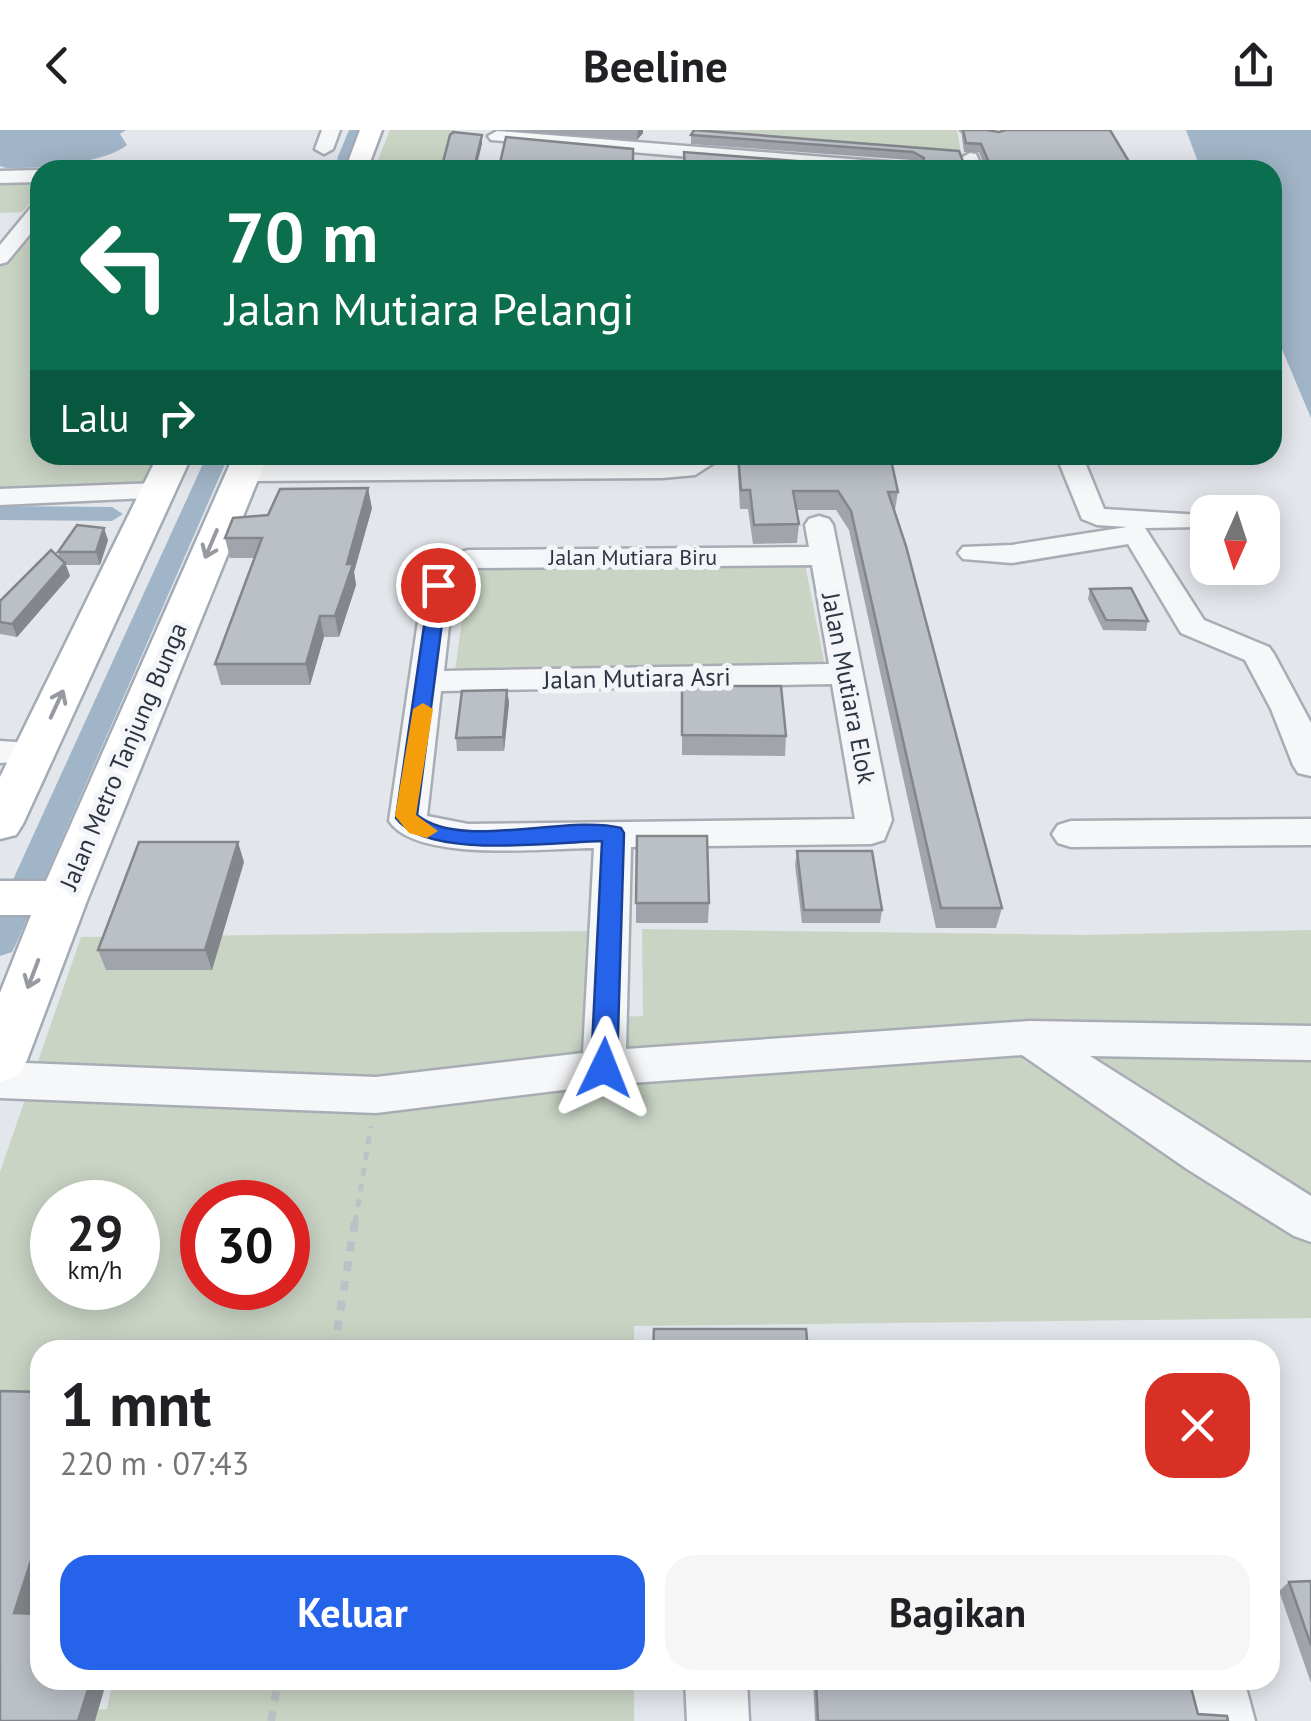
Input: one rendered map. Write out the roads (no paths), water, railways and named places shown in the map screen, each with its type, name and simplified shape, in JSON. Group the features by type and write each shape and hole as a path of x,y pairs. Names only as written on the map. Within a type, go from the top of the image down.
{"main road":[{"path":"360,160 371,130"},
{"path":"0,824 17,752 169,465"},
{"name":"Jalan Metro Tanjung Bunga","path":"0,1060 34,898 247,465"}],"street":[{"path":"321,160 331,130"},
{"path":"645,160 646,148 659,130"},
{"path":"646,148 680,130"},
{"path":"970,130 1008,130"},
{"path":"490,136 743,160"},
{"path":"646,148 658,160"},
{"path":"0,177 30,176"},
{"path":"0,258 30,222"},
{"path":"316,465 662,470 693,465"},
{"path":"1073,465 1097,517 1190,521"},
{"path":"0,497 156,492"},
{"path":"973,553 1012,554 1136,534 1192,626 1258,654 1288,709 1311,765"},
{"name":"Jalan Mutiara Biru","path":"428,681 439,580 444,568 468,558 821,541"},
{"name":"Jalan Mutiara Elok","path":"613,833 871,831 874,823 821,541"},
{"name":"Jalan Mutiara Asri","path":"428,681 847,674"},
{"path":"428,681 406,816 421,830 468,837 613,833 604,1068"},
{"path":"1071,834 1311,832"},
{"path":"1028,1038 1203,1156 1311,1220"},
{"path":"0,1080 376,1096 604,1068 1028,1038 1311,1043"},
{"path":"716,1690 718,1721"},
{"path":"1216,1690 1224,1721"}],"water":[{"path":"0,130 126,130 120,134 127,145 102,157 30,160 30,167 0,166"},
{"path":"1186,130 1311,130 1311,418 1282,349 1282,160 1197,160"}],"waterway":[{"path":"344,159 356,130"},
{"path":"0,944 214,465"},
{"path":"0,513 112,514"}]}
